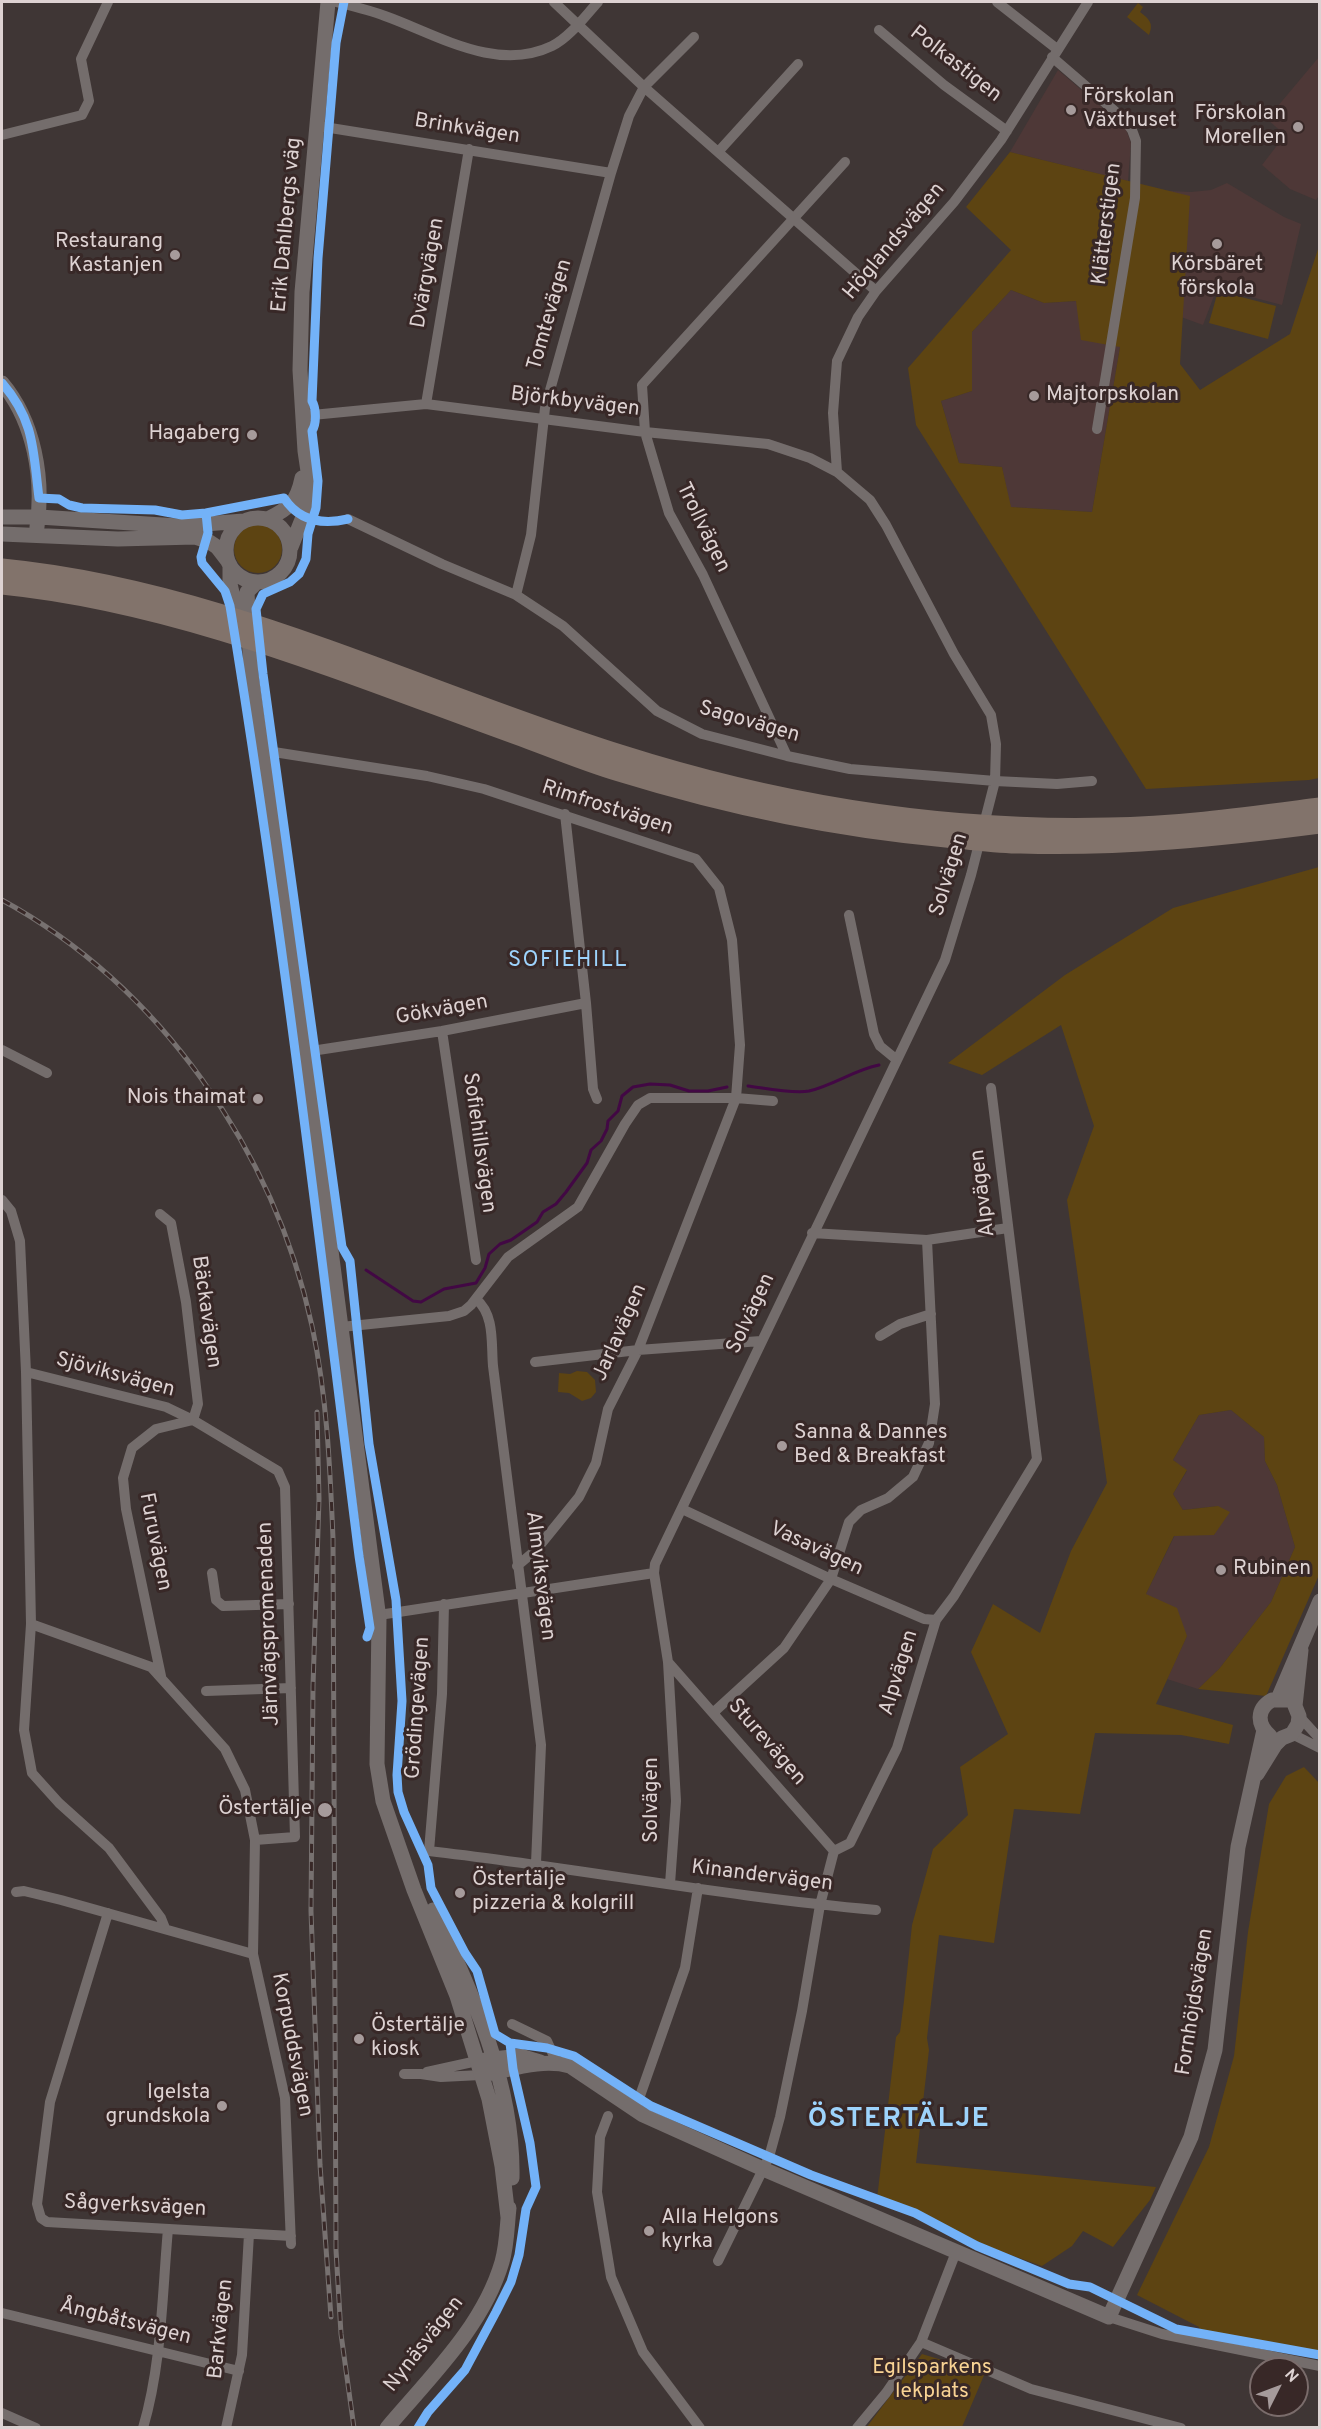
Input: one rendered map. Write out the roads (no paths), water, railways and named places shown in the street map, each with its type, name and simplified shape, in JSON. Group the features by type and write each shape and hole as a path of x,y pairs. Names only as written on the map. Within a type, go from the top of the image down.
{"highway":[{"path":"2,569 52,574 147,593 250,622 619,755 745,790 827,807 900,818 1008,826 1108,828 1220,821 1320,808"},
{"path":"2,584 48,589 141,608 251,640 618,771 744,806 836,823 882,831 1018,843 1107,843 1217,837 1320,823"}],"street":[{"path":"2,135 82,115 89,101 81,59 108,2"},
{"name":"Erik Dahlbergs väg","path":"291,547 303,517 310,485 304,452 300,370 302,292 328,2"},
{"path":"336,2 384,15 439,39 486,54 524,54 553,46 578,25 598,2"},
{"path":"554,2 645,87 876,291"},
{"name":"Klätterstigen","path":"997,2 1124,118 1132,129 1136,141 1135,198 1096,429"},
{"name":"Höglandsvägen","path":"837,472 833,413 837,361 858,317 876,291 954,202 1007,131 1088,2"},
{"name":"Polkastigen","path":"879,30 944,85 1007,131"},
{"name":"Tomtevägen","path":"516,596 531,535 544,419 611,173 629,116 645,87 694,38"},
{"path":"718,152 798,64"},
{"name":"Brinkvägen","path":"318,126 611,173"},
{"name":"Dvärgvägen","path":"426,404 469,149"},
{"name":"Trollvägen","path":"787,756 704,575 669,513 645,432 642,385 845,162"},
{"path":"2,383 25,418 34,446 39,498 36,536"},
{"name":"Björkbyvägen","path":"302,416 426,404 645,432 768,444 810,458 837,472"},
{"name":"Erik Dahlbergs väg","path":"268,519 294,502 299,493 304,452"},
{"path":"837,472 870,500 886,525 954,654 991,715 996,744 995,781"},
{"path":"2,517 178,525 244,521 256,517 268,519 280,526 287,535 291,547 290,558 282,572 273,579 252,587 237,574 217,547 195,537 118,539 2,534"},
{"name":"Sagovägen","path":"348,519 516,596 563,626 657,711 702,734 787,756 850,769 995,781 1057,784 1092,781"},
{"name":"Grödingevägen","path":"244,521 230,534 226,547 230,584 251,674 305,1052 379,1614 377,1764 383,1802 414,1890 457,1996 479,2068"},
{"name":"Grödingevägen","path":"251,674 252,587"},
{"name":"Rimfrostvägen","path":"261,750 427,776 484,789 696,859 720,888 732,940 740,1045 736,1098"},
{"name":"Solvägen","path":"670,1884 676,1801 668,1662 654,1573 655,1564 945,960 990,807 995,781"},
{"path":"564,814 586,1003 593,1089 597,1099"},
{"path":"849,915 874,1034 880,1046 897,1060"},
{"name":"Gökvägen","path":"305,1052 442,1031 586,1003"},
{"name":"Sofiehillsvägen","path":"442,1031 476,1260"},
{"path":"2,1050 47,1073"},
{"name":"Alpvägen","path":"834,1851 850,1843 897,1748 936,1620 954,1596 1037,1458 991,1088"},
{"path":"341,1327 449,1316 464,1311 477,1299 508,1257 578,1207 638,1105 650,1098 736,1098 773,1101"},
{"name":"Jarlavägen","path":"517,1566 536,1550 579,1497 596,1463 608,1409 638,1350 736,1098"},
{"path":"2,1200 11,1211 20,1241 26,1372 31,1624 24,1730 32,1773 59,1803 109,1848 161,1918 165,1928"},
{"name":"Bäckavägen","path":"160,1214 171,1222 186,1302 198,1404 193,1420"},
{"path":"812,1233 927,1240 1008,1228"},
{"path":"714,1712 784,1648 831,1579 849,1522 861,1510 888,1498 913,1477 929,1443 935,1404 927,1240"},
{"name":"Almviksvägen","path":"477,1299 490,1318 493,1366 541,1745 536,1863"},
{"path":"880,1336 900,1324 931,1314"},
{"path":"535,1362 638,1350 761,1341"},
{"name":"Sjöviksvägen","path":"26,1372 166,1407 193,1420"},
{"name":"Järnvägspromenaden","path":"193,1420 278,1471 285,1487 295,1837 255,1840"},
{"name":"Furuvägen","path":"161,1676 126,1509 123,1478 132,1448 156,1429 193,1420"},
{"name":"Vasavägen","path":"682,1509 831,1579 924,1619 936,1620"},
{"path":"212,1573 216,1600 223,1606 289,1604"},
{"path":"379,1614 654,1573"},
{"name":"Fornhöjdsvägen","path":"1109,2317 1191,2137 1215,2050 1239,1847 1264,1730 1260,1720 1263,1707 1272,1700 1278,1699 1320,1601"},
{"name":"Grödingevägen","path":"429,1851 442,1695 444,1604"},
{"path":"31,1624 151,1667 225,1749 245,1790 255,1840 253,1954"},
{"name":"Fornhöjdsvägen","path":"1251,1784 1268,1755 1298,1724 1300,1650"},
{"name":"Sturevägen","path":"668,1662 834,1851"},
{"path":"206,1690 291,1688"},
{"path":"1278,1699 1284,1699 1297,1711 1320,1739"},
{"path":"1264,1730 1270,1736 1287,1736 1320,1748"},
{"name":"Grödingevägen","path":"399,1848 424,1891 460,1967 495,2065"},
{"name":"Kinandervägen","path":"429,1851 536,1863 820,1905 876,1910"},
{"path":"718,2261 769,2157 783,2106 820,1905 834,1851"},
{"path":"635,2110 685,1968 698,1888"},
{"name":"Korpuddsvägen","path":"16,1892 33,1893 253,1954 285,2098 291,2240"},
{"name":"Sågverksvägen","path":"108,1913 50,2102 37,2204 41,2218 47,2222 249,2234 291,2240"},
{"path":"512,2024 547,2041 550,2063"},
{"path":"404,2074 441,2077 495,2065 550,2063 580,2071 635,2110 763,2169 1109,2317 1162,2334 1320,2366"},
{"name":"Nynäsvägen","path":"387,2427 439,2366 480,2312 496,2281 502,2261 511,2190 511,2139 495,2065"},
{"name":"Nynäsvägen","path":"479,2068 489,2099 497,2137 508,2217"},
{"path":"608,2116 600,2137 597,2192 610,2277 643,2352 700,2427"},
{"path":"144,2427 160,2350 168,2229"},
{"name":"Barkvägen","path":"226,2427 239,2371 249,2234"},
{"path":"857,2427 886,2393 921,2342 956,2252"},
{"name":"Ångbåtsvägen","path":"2,2313 239,2371"},
{"path":"921,2342 1031,2389 1181,2427"},
{"path":"2,2413 36,2427"}],"waterway":[{"path":"748,1086 809,1091 879,1065"},
{"path":"366,1270 413,1301 421,1302 444,1289 476,1283 485,1268 489,1254 500,1244 511,1240 537,1222 543,1212 556,1204 566,1192 587,1163 591,1150 601,1141 608,1121 618,1111 622,1096 633,1087 650,1084 670,1085 689,1091 708,1091 727,1087"}],"railway":[{"path":"2,900 59,936 112,979 160,1027 202,1080 239,1137 270,1198 294,1261 312,1326 324,1405 333,1538 336,2250 341,2334 354,2428"},
{"path":"317,1412 319,1499 313,1686 311,1911 320,2165 331,2317"}],"place":[{"name":"Förskolan Växthuset","path":"1071,110"},
{"name":"Förskolan Morellen","path":"1298,127"},
{"name":"Körsbäret förskola","path":"1217,244"},
{"name":"Restaurang Kastanjen","path":"175,255"},
{"name":"Majtorpskolan","path":"1034,396"},
{"name":"Hagaberg","path":"252,435"},
{"name":"Nois thaimat","path":"258,1099"},
{"name":"Sanna & Dannes Bed & Breakfast","path":"782,1446"},
{"name":"Rubinen","path":"1221,1570"},
{"name":"Östertälje","path":"325,1810"},
{"name":"Östertälje pizzeria & kolgrill","path":"460,1893"},
{"name":"Östertälje kiosk","path":"359,2039"},
{"name":"Igelsta grundskola","path":"222,2106"},
{"name":"Alla Helgons kyrka","path":"649,2231"}],"district":[{"name":"SOFIEHILL","path":"568,962"},
{"name":"ÖSTERTÄLJE","path":"899,2121"}],"park label":[{"name":"Egilsparkens lekplats","path":"932,2381"}]}
